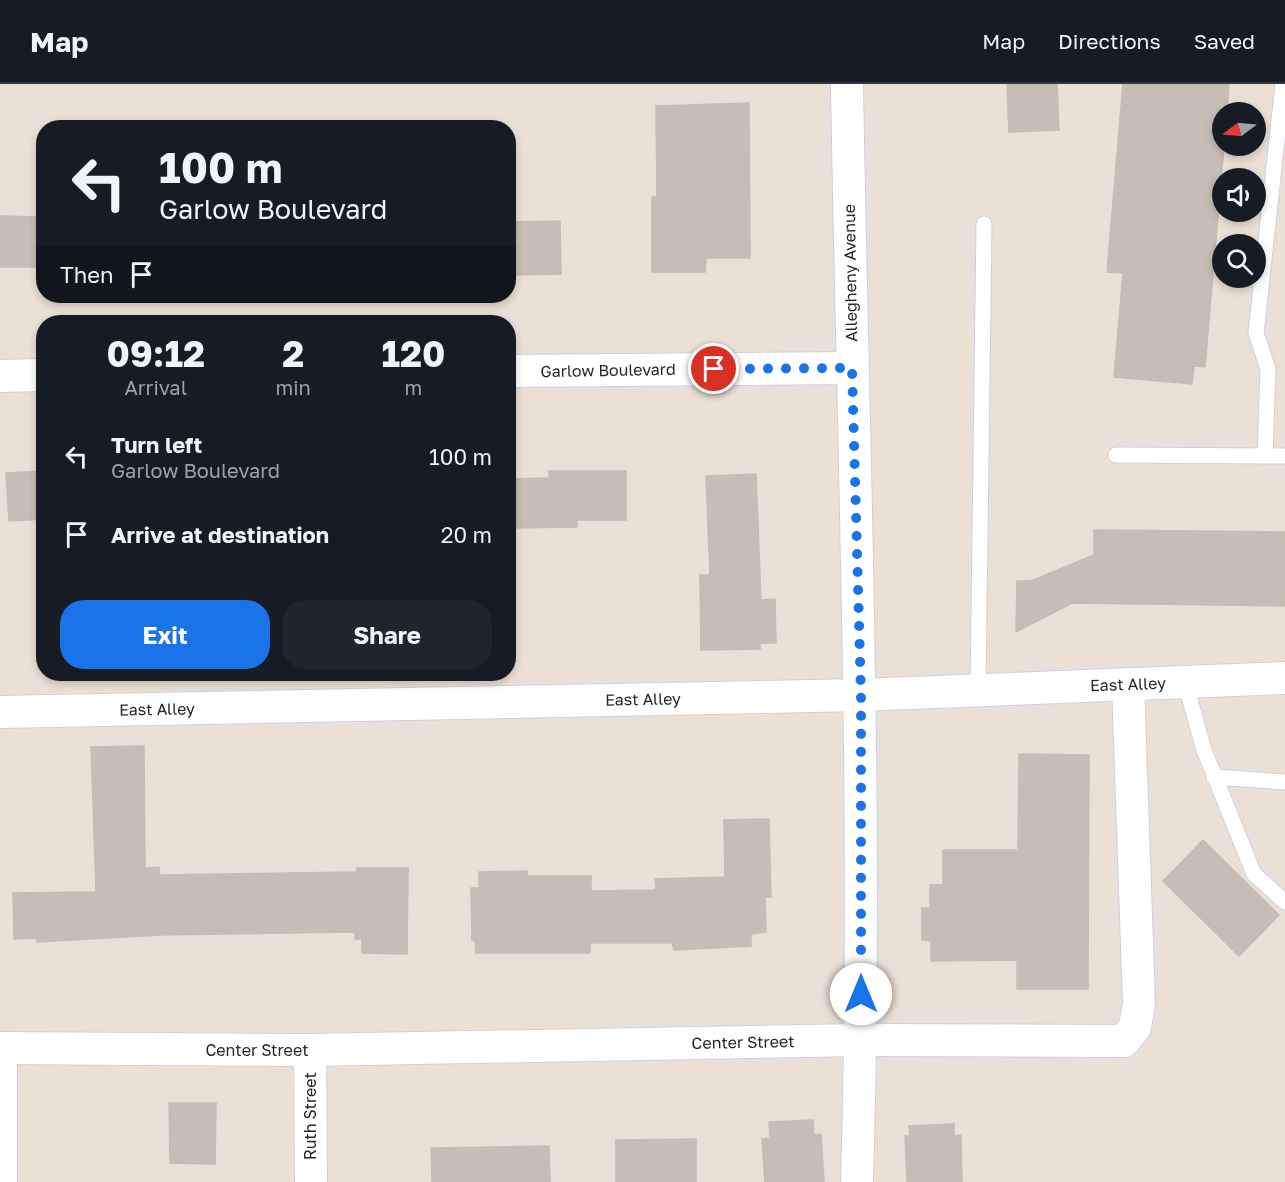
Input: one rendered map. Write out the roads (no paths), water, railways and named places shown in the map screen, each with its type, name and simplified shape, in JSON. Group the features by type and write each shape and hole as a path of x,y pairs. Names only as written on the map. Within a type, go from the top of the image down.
{"street":[{"name":"Allegheny Avenue","path":"847,84 861,695 861,1040 857,1182"},
{"name":"Garlow Boulevard","path":"516,371 852,368"},
{"path":"0,376 36,375"},
{"name":"East Alley","path":"0,712 861,695 1285,678"},
{"name":"Center Street","path":"0,1048 310,1050 861,1040 1124,1041 1135,1027 1139,1003 1128,684"},
{"path":"0,1048 1,1182"},
{"name":"Ruth Street","path":"310,1050 311,1182"}],"lane":[{"path":"1265,455 1268,369 1256,333 1283,84"},
{"path":"978,690 984,224"},
{"path":"1116,454 1285,456"},
{"path":"1185,682 1214,777 1254,874 1285,902"},
{"path":"1214,777 1285,782"}]}
